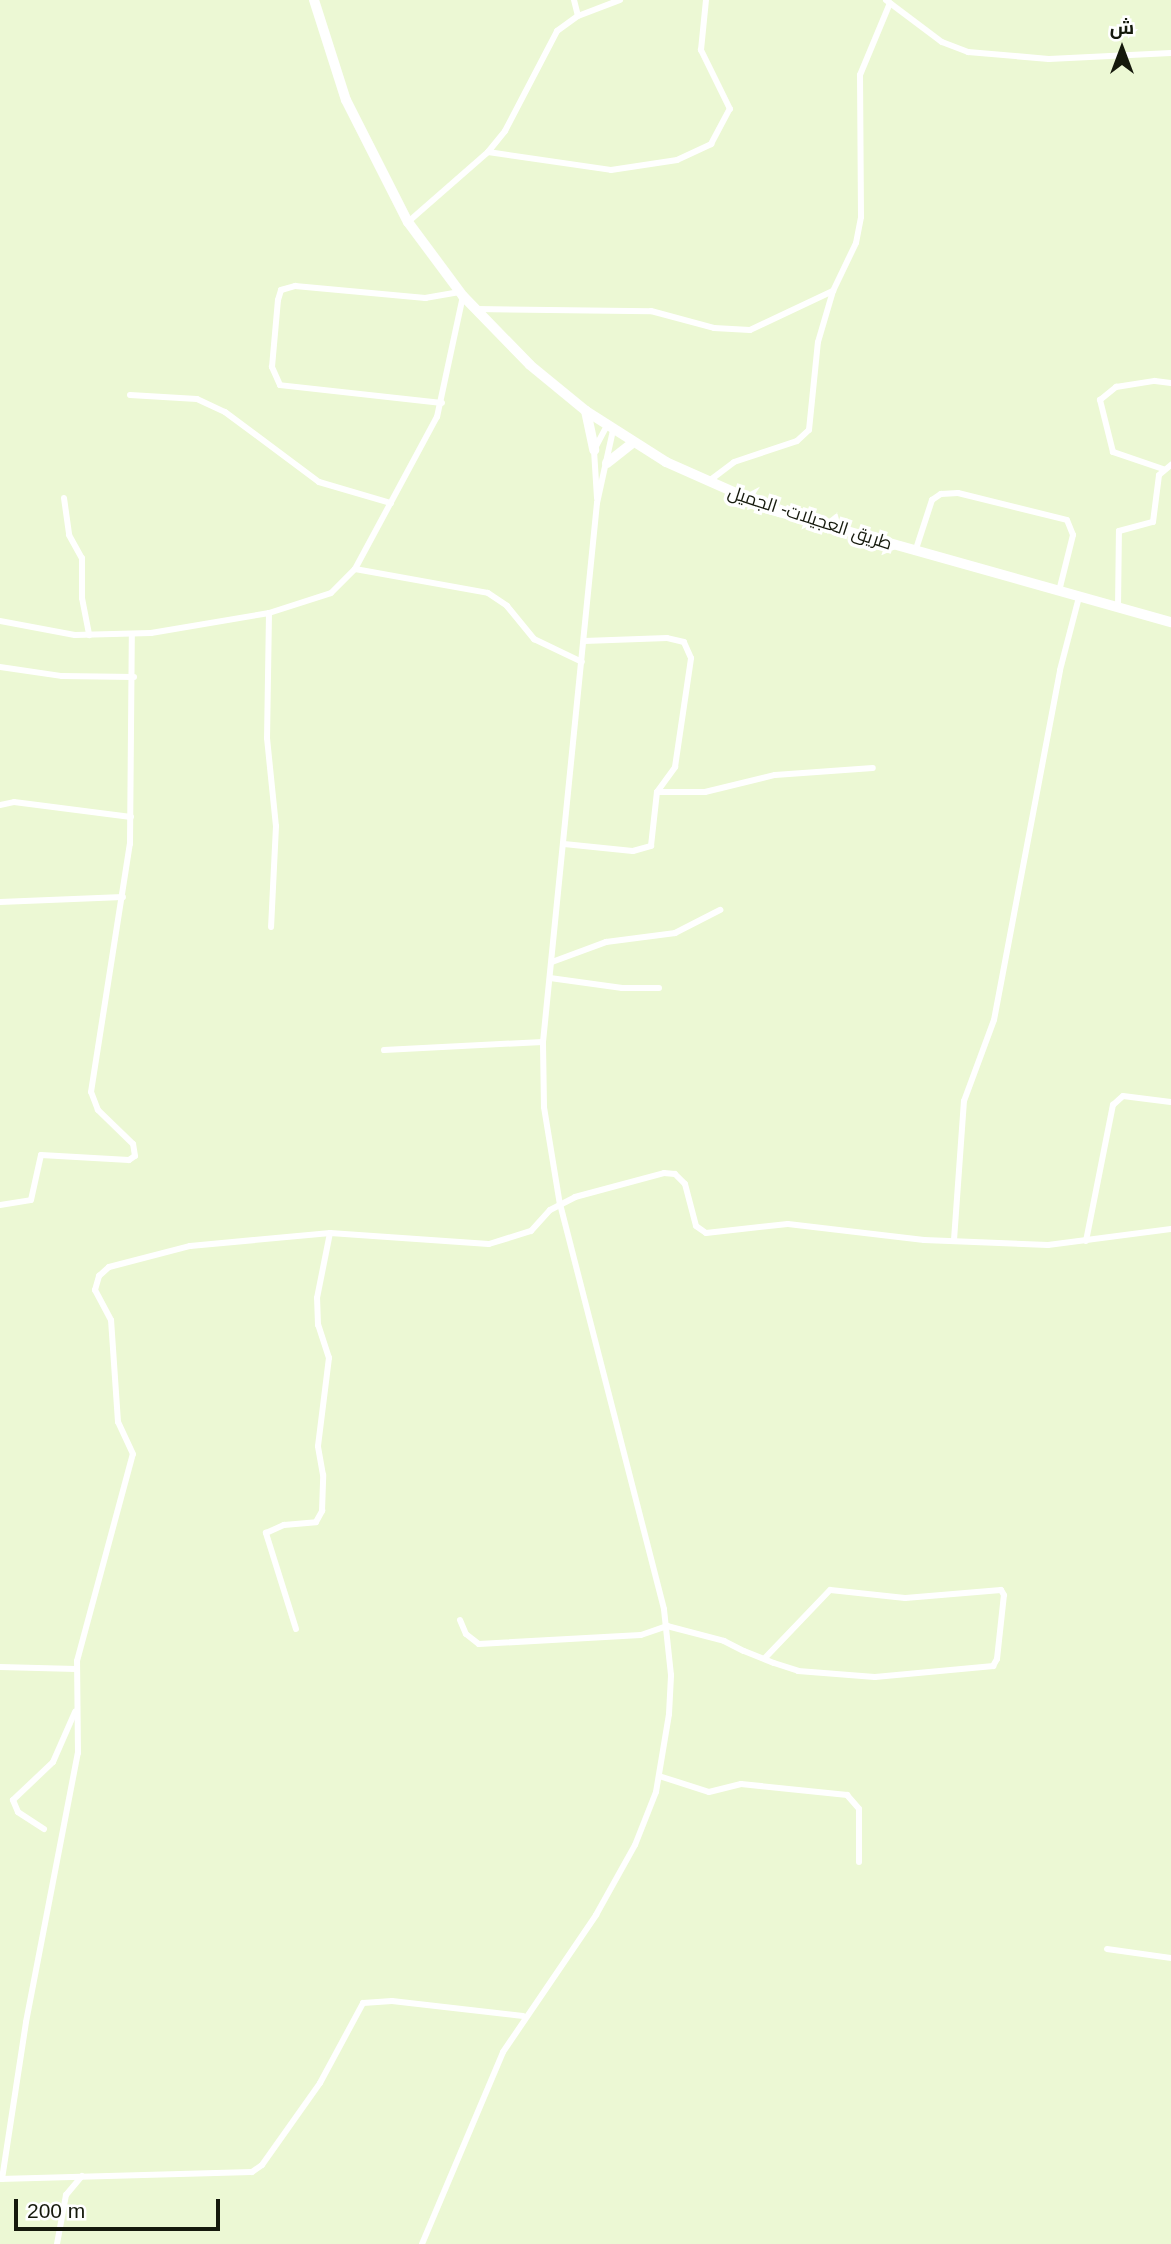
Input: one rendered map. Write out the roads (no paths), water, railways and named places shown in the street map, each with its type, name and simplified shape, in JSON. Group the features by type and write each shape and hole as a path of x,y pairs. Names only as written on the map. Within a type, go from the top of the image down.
{"main road":[{"name":"طريق العجيلات- الجميل","path":"314,0 346,100 408,222 461,294 530,365 586,411 633,443 707,483 779,512 1171,622"},
{"path":"586,411 594,450"},
{"path":"607,463 633,443"}],"street":[{"path":"574,0 578,16"},
{"path":"408,222 488,152 511,121 549,39 578,16 620,0"},
{"path":"488,152 611,170 677,160 711,145 730,109 701,50 706,0"},
{"path":"707,483 734,462 797,441 809,430 818,342 833,291 856,243 861,217 860,75 888,1 942,43 968,52 1049,59 1171,53"},
{"path":"0,621 89,635 132,634 269,613 331,593 355,569 442,403 461,294 425,298 295,286 281,290 272,367 280,385 442,403"},
{"path":"476,309 652,311 715,328 750,330 833,291"},
{"path":"1171,383 1155,380 1116,387 1100,400 1113,452 1163,469 1171,465"},
{"path":"130,395 197,399 225,412 319,482 391,503"},
{"path":"422,2244 475,2112 523,2016 621,1874 659,1776 669,1714 667,1626 651,1550 560,1205 544,1107 543,1042 597,503 594,450 610,428"},
{"path":"597,503 607,463 610,428"},
{"path":"1118,608 1118,533 1153,522 1163,469"},
{"path":"915,552 932,500 940,494 958,493 1067,520 1073,535 1059,592"},
{"path":"64,498 69,535 82,558 82,598 89,635"},
{"path":"355,569 488,593 507,606 534,639 582,662"},
{"path":"954,1240 964,1101 994,1020 1060,670 1079,597"},
{"path":"269,613 267,738 276,826 271,926"},
{"path":"0,1205 31,1200 41,1155 129,1160 135,1156 133,1144 98,1110 91,1093 122,897 131,817 134,677 132,634"},
{"path":"564,844 646,849 655,834 657,792 675,767 691,658 688,646 667,638 584,641"},
{"path":"0,667 62,676 134,677"},
{"path":"657,792 705,792 775,775 873,768"},
{"path":"0,805 14,802 131,817"},
{"path":"0,902 122,897"},
{"path":"552,962 606,942 675,933 720,910"},
{"path":"550,978 659,988"},
{"path":"384,1051 543,1042"},
{"path":"1086,1241 1113,1105 1123,1096 1171,1101"},
{"path":"523,2016 368,2000 356,2009 344,2042 286,2134 252,2172 212,2176 1,2179 26,2022 75,1772 76,1669 133,1454 118,1422 113,1332 97,1301 99,1276 109,1267 190,1246 330,1233 489,1244 531,1231 560,1205 670,1173 685,1184 696,1226 706,1233 788,1224 954,1240 1048,1245 1086,1241 1126,1231 1171,1229"},
{"path":"296,1629 267,1533 284,1525 316,1522 321,1511 323,1475 318,1446 329,1358 318,1325 317,1298 330,1233"},
{"path":"460,1620 466,1634 480,1644 641,1635 667,1626 724,1641 764,1660 798,1671 841,1677 989,1668 997,1658 1004,1595 1002,1590 905,1598 830,1590 764,1660"},
{"path":"0,1667 76,1669"},
{"path":"44,1829 13,1806 15,1795 53,1762 76,1710"},
{"path":"659,1776 709,1792 741,1784 847,1795 859,1809 859,1862"},
{"path":"1107,1949 1171,1958"},
{"path":"57,2244 66,2195 82,2176"}]}
